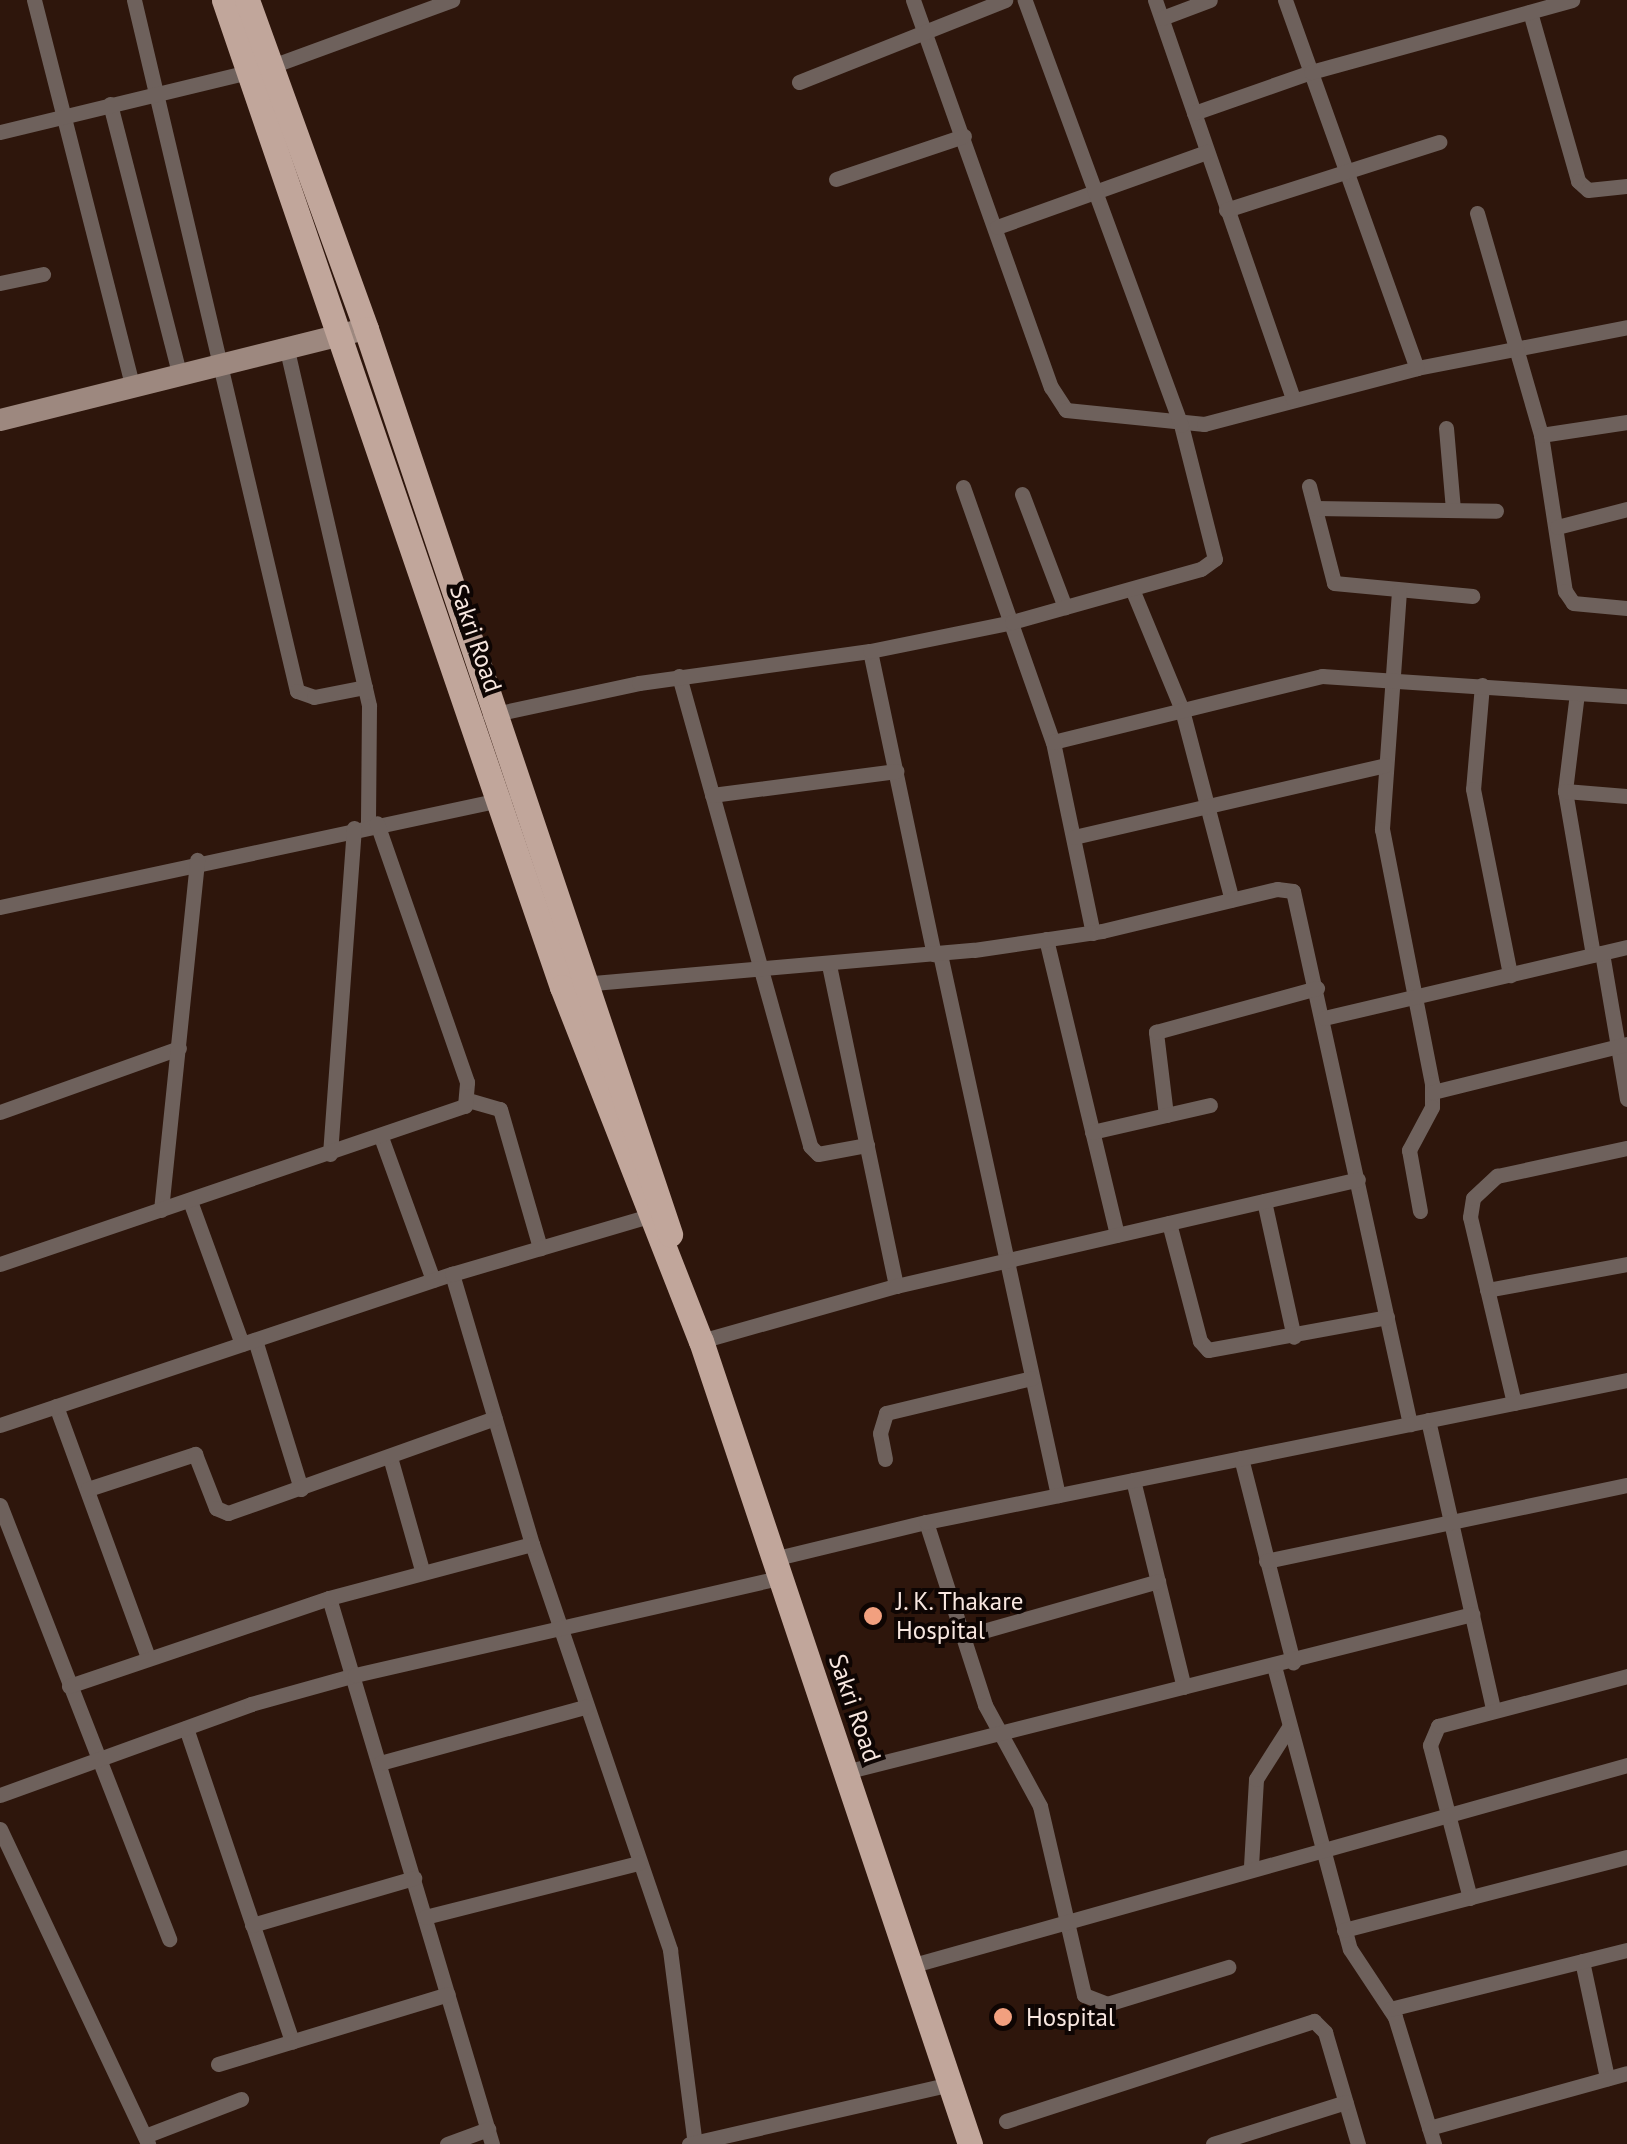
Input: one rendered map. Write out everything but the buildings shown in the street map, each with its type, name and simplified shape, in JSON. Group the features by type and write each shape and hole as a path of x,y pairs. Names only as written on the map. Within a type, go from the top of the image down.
{"main road":[{"name":"Sakri Road","path":"224,0 260,68 366,329 483,716"},
{"name":"Sakri Road","path":"247,0 260,68 340,336 483,716 649,1216 701,1341 970,2144"},
{"name":"Sakri Road","path":"573,985 657,1183 683,1290"}],"street":[{"path":"34,0 133,388"},
{"path":"134,0 225,366 297,691 314,697 366,687"},
{"path":"0,132 260,68 426,5 452,0"},
{"path":"913,0 1060,404 1088,417 1182,425 1417,368 1627,327"},
{"path":"799,82 1005,0"},
{"path":"483,716 679,676 870,651 1012,622 1201,569 1215,559 1214,538 1182,425 1025,0"},
{"path":"1155,0 1293,400"},
{"path":"1162,18 1210,0"},
{"path":"1286,0 1417,368"},
{"path":"1194,113 1311,72 1572,0"},
{"path":"1530,12 1578,182 1588,190 1627,186"},
{"path":"110,104 180,376"},
{"path":"836,179 964,136"},
{"path":"1226,210 1439,142"},
{"path":"997,227 1207,152"},
{"path":"1478,213 1541,435 1568,598 1627,608"},
{"path":"0,283 43,274"},
{"path":"0,420 366,329"},
{"path":"287,350 366,687 373,747 330,1154"},
{"path":"1541,435 1627,422"},
{"path":"1446,428 1452,510"},
{"path":"1309,486 1334,583 1472,596"},
{"path":"963,487 1053,742 1093,932"},
{"path":"1022,494 1065,608"},
{"path":"1315,508 1496,510"},
{"path":"1557,527 1627,510"},
{"path":"1132,589 1182,710 1232,900"},
{"path":"1400,591 1382,829 1433,1092 1432,1107 1409,1150 1420,1211"},
{"path":"870,651 1058,1495"},
{"path":"679,676 810,1146 818,1154 866,1145"},
{"path":"1053,742 1322,676 1627,696"},
{"path":"1482,686 1473,789 1510,975"},
{"path":"1577,693 1565,790 1598,954 1622,1045 1627,1099"},
{"path":"1074,837 1208,809 1384,765"},
{"path":"712,795 896,770"},
{"path":"1565,790 1627,796"},
{"path":"0,907 197,860 511,798"},
{"path":"367,825 468,1100"},
{"path":"162,1210 197,860"},
{"path":"573,985 829,965 1046,940 1232,900 1293,891 1318,988 1410,1424"},
{"path":"1046,940 1117,1235"},
{"path":"1324,1018 1627,948"},
{"path":"829,965 896,1286"},
{"path":"1166,1116 1156,1032 1318,988"},
{"path":"1433,1092 1622,1045"},
{"path":"0,1112 179,1048"},
{"path":"0,1264 458,1111 468,1100"},
{"path":"468,1100 500,1109 540,1248"},
{"path":"1092,1132 1210,1106"},
{"path":"382,1137 433,1280"},
{"path":"1514,1403 1470,1216 1483,1184 1627,1148"},
{"path":"701,1341 896,1286 1358,1179"},
{"path":"190,1200 249,1342 301,1489"},
{"path":"1264,1201 1294,1337"},
{"path":"0,1425 433,1280 649,1216"},
{"path":"1169,1223 1200,1342 1208,1350 1387,1317"},
{"path":"1487,1290 1627,1264"},
{"path":"452,1274 532,1544 675,1971 693,2144 950,2084"},
{"path":"885,1460 880,1433 886,1413 1032,1378"},
{"path":"0,1794 354,1674 776,1568 926,1522 1627,1380"},
{"path":"56,1406 148,1658"},
{"path":"88,1488 187,1454 197,1458 220,1512 301,1489 495,1418"},
{"path":"1428,1420 1493,1709"},
{"path":"390,1456 422,1570"},
{"path":"1241,1458 1293,1662"},
{"path":"1133,1480 1184,1687"},
{"path":"1266,1561 1627,1486"},
{"path":"0,1505 96,1760 170,1939"},
{"path":"926,1522 962,1637 998,1730 1034,1786 1081,1987 1098,2005 1228,1967"},
{"path":"69,1686 328,1598 422,1570 532,1544"},
{"path":"962,1637 1158,1580"},
{"path":"328,1598 490,2136 448,2144"},
{"path":"844,1772 998,1730 1293,1662 1472,1614"},
{"path":"1274,1666 1344,1930 1359,1971 1390,2009 1431,2136 1627,2073"},
{"path":"1470,1898 1431,1735 1446,1720 1627,1678"},
{"path":"380,1763 585,1707"},
{"path":"1251,1866 1256,1778 1289,1727"},
{"path":"186,1728 292,2042"},
{"path":"910,1966 1320,1846 1627,1765"},
{"path":"0,1829 147,2140 241,2099"},
{"path":"1344,1930 1627,1857"},
{"path":"426,1917 639,1863"},
{"path":"252,1925 414,1878"},
{"path":"1390,2009 1627,1950"},
{"path":"1582,1961 1608,2078"},
{"path":"218,2064 448,1994"},
{"path":"1006,2121 1299,2021 1314,2020 1325,2032 1358,2144"},
{"path":"1212,2144 1346,2102"},
{"path":"762,2127 769,2144"}],"place":[{"name":"J. K. Thakare Hospital","path":"873,1616"},
{"name":"Hospital","path":"1003,2017"}]}
